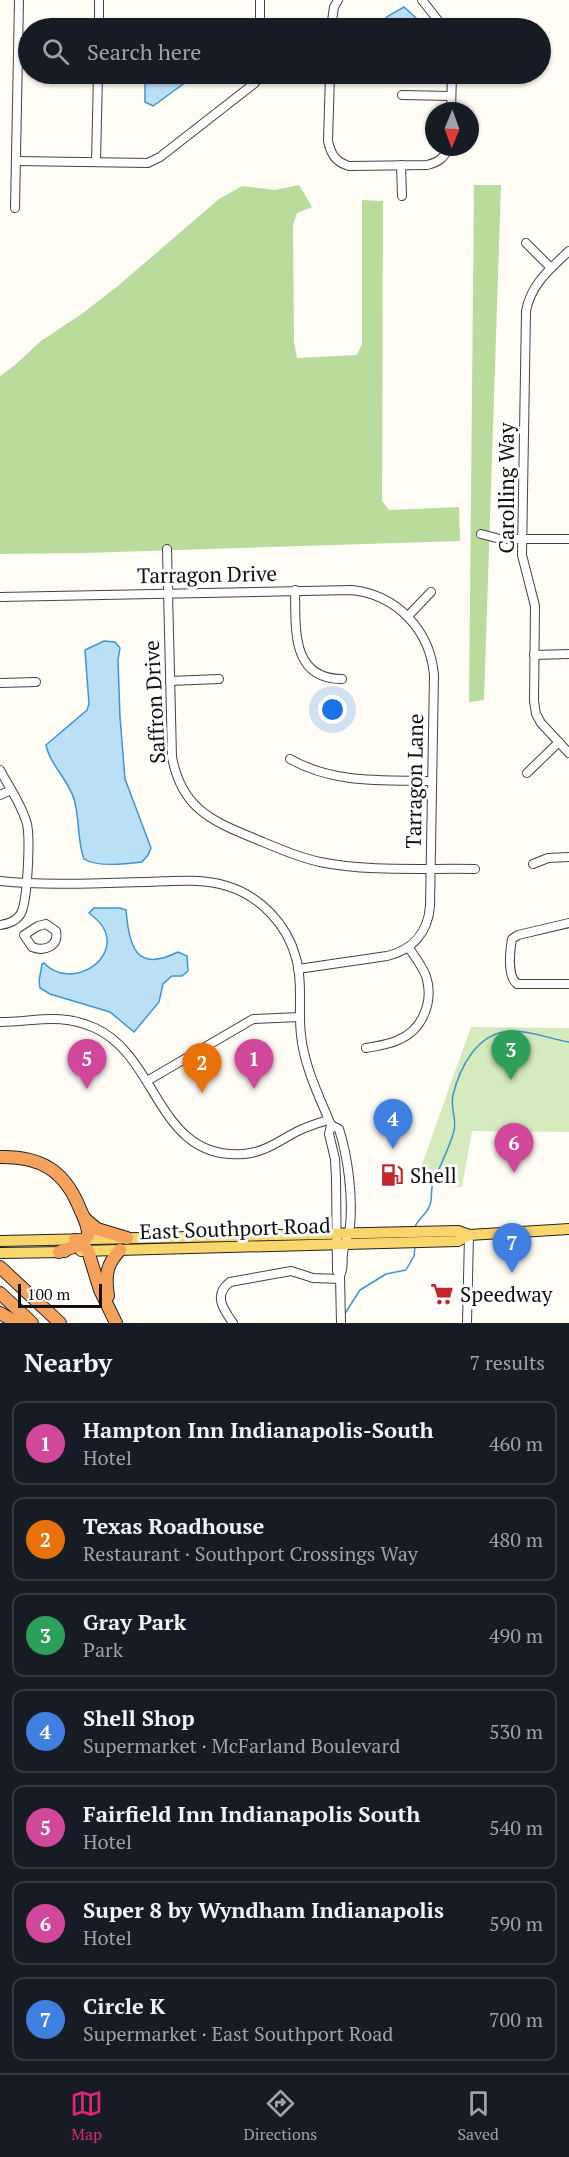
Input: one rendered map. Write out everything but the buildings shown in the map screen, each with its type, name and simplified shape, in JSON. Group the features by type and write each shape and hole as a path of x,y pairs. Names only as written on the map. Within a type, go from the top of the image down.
{"highway":[{"path":"0,1157 32,1160 44,1164 56,1172 74,1194 88,1233 82,1243 59,1252"},
{"path":"84,1218 97,1228 127,1238"},
{"path":"82,1243 100,1290 114,1317"},
{"path":"114,1317 106,1274 113,1258 120,1250"},
{"path":"0,1267 60,1323"},
{"path":"0,1293 32,1323"},
{"path":"0,1313 17,1323"}],"main road":[{"name":"East Southport Road","path":"82,1243 120,1250 400,1237 429,1237 458,1241 469,1235 569,1230"},
{"name":"East Southport Road","path":"1,1241 82,1243 127,1238 342,1239"},
{"path":"0,1253 59,1252"}],"street":[{"path":"19,0 19,18"},
{"path":"99,0 99,18"},
{"path":"260,18 261,0"},
{"path":"332,18 338,0"},
{"path":"422,0 436,18"},
{"path":"15,208 18,53"},
{"path":"96,162 98,84"},
{"path":"16,160 148,163 160,157 254,84"},
{"path":"330,84 328,141 336,159 350,166 427,165 445,156"},
{"path":"451,102 452,84"},
{"path":"402,95 451,96"},
{"path":"401,165 402,196"},
{"path":"526,243 551,268"},
{"name":"Carolling Way","path":"569,251 534,288 526,313 523,540 523,564 534,604 534,701 536,711 541,723 569,753"},
{"path":"481,534 500,539 569,539"},
{"name":"Saffron Drive","path":"167,549 171,747 175,770 190,800 220,825 285,851 318,861 358,867 475,868"},
{"path":"295,590 296,639 303,658 320,674 342,680"},
{"name":"Tarragon Drive","path":"0,597 352,590 387,600 408,615"},
{"path":"408,615 431,592"},
{"name":"Tarragon Lane","path":"408,615 423,637 433,664 431,868 428,920 422,934 409,948"},
{"path":"534,655 569,654"},
{"path":"170,681 219,680"},
{"path":"0,683 36,682"},
{"path":"527,774 559,742"},
{"path":"290,759 324,774 342,778 432,781"},
{"path":"0,770 22,812 28,829 23,907 16,920 0,925"},
{"path":"0,795 11,790"},
{"path":"533,864 548,858 569,857"},
{"path":"0,881 26,884 202,881 225,885 253,898 276,919 291,944 298,969 301,1036 305,1059 330,1122 339,1129 347,1161 350,1226 342,1239 337,1271 340,1277 341,1323"},
{"path":"16,920 24,935"},
{"path":"569,923 515,937 511,942 511,976 515,983 520,985 569,984"},
{"path":"298,969 387,956 409,948 424,971 428,983 428,1001 423,1016 416,1027 405,1037 388,1044 366,1048"},
{"path":"0,1022 54,1017 80,1022 94,1028 124,1048 176,1128 199,1145 213,1150 236,1154 262,1151 304,1128 330,1122"},
{"path":"147,1081 254,1019 300,1017"},
{"path":"467,1323 469,1235"},
{"path":"233,1323 223,1310 220,1299 225,1287 233,1281 291,1271 313,1278 340,1277"}],"green space":[{"path":"299,185 312,207 297,213 293,225 294,342 297,358 357,355 362,344 362,200 383,201 382,501 389,510 459,507 460,541 0,554 0,376 41,341 119,285 219,199 242,186 275,190"},
{"path":"474,185 501,185 484,700 469,702"},
{"path":"471,1027 569,1028 569,1132 472,1131 462,1187 415,1184"}],"water":[{"path":"404,7 416,18 386,18"},
{"path":"145,84 183,84 153,106 145,102"},
{"path":"104,641 115,642 120,648 118,660 120,717 125,779 151,848 142,862 104,864 84,859 74,799 51,759 46,745 87,710 89,704 85,650"},
{"path":"94,908 126,910 129,935 137,953 144,958 153,960 178,952 187,956 188,971 182,976 172,976 163,984 159,1002 134,1032 110,1012 50,994 40,988 39,981 44,963 55,971 67,974 79,973 100,960 107,939 102,925 89,913"}],"waterway":[{"path":"415,1227 430,1205 432,1187 452,1138 455,1127 453,1095 460,1073 472,1053 488,1038 510,1031 532,1033 569,1042"},
{"path":"344,1315 360,1290 386,1274 406,1270 414,1256 415,1247"}],"place":[{"name":"Gray Park","path":"511,1080"},
{"name":"Fairfield Inn Indianapolis South","path":"87,1089"},
{"name":"Hampton Inn Indianapolis-South","path":"254,1089"},
{"name":"Texas Roadhouse","path":"202,1093"},
{"name":"Shell Shop","path":"393,1149"},
{"name":"Super 8 by Wyndham Indianapolis","path":"514,1173"},
{"name":"Shell","path":"392,1175"},
{"name":"Circle K","path":"512,1273"},
{"name":"Speedway","path":"442,1294"}]}
